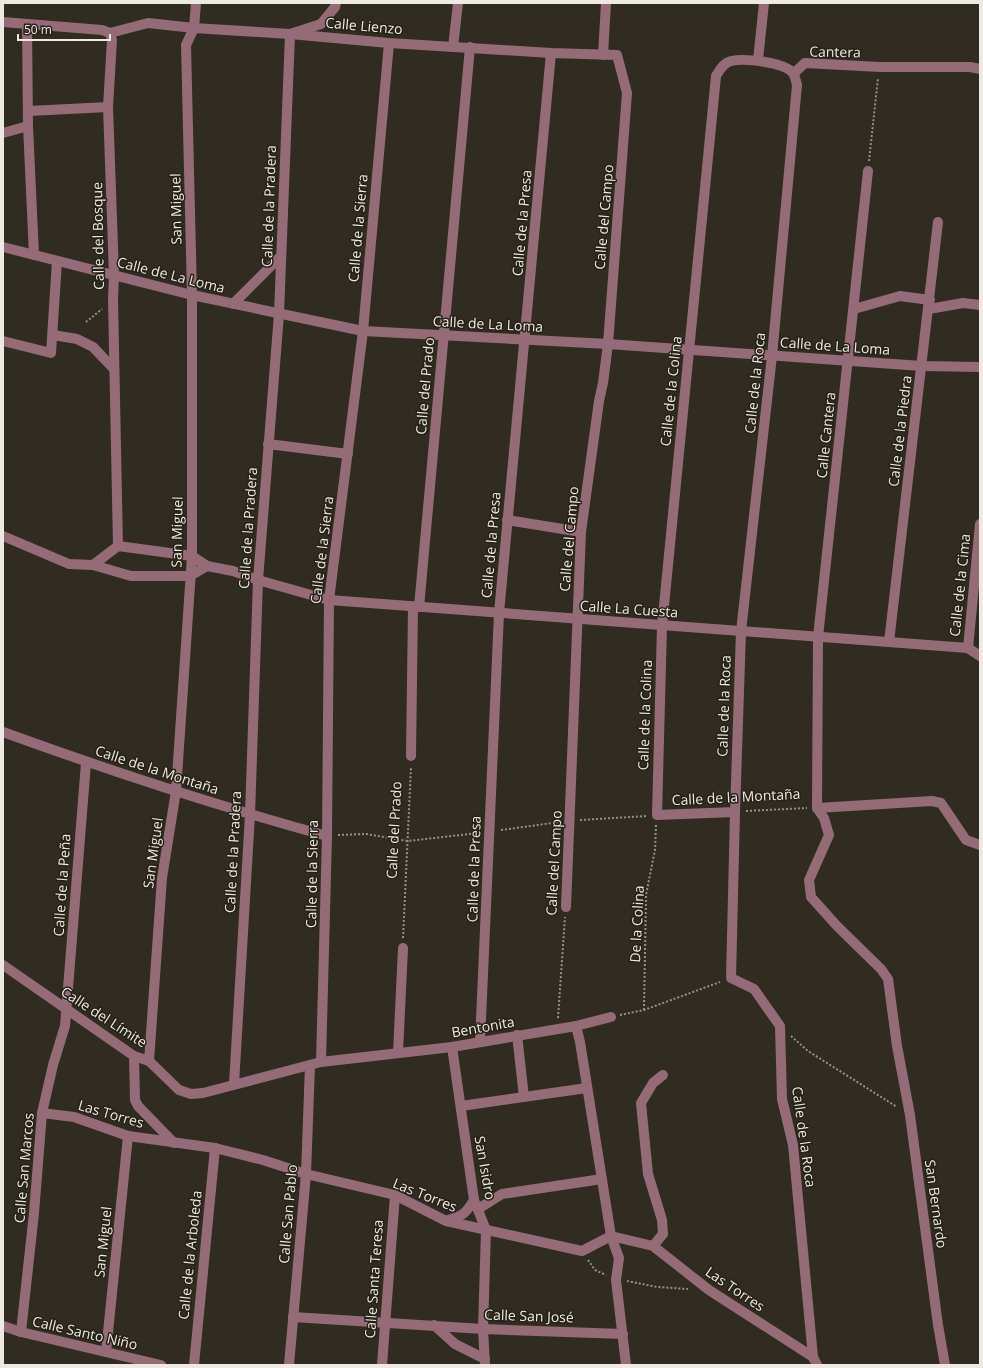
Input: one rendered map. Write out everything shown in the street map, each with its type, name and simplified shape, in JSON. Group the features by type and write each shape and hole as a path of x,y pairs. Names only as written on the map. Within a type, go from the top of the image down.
{"street":[{"name":"San Miguel","path":"149,1061 162,878 176,791 192,556 192,295 186,45 194,28 196,3"},
{"path":"290,34 321,24 335,7 336,3"},
{"path":"453,46 458,3"},
{"path":"603,55 606,3"},
{"path":"764,3 758,60 785,67 794,74"},
{"path":"3,22 102,30 110,33"},
{"name":"Calle Lienzo","path":"110,33 148,23 389,43 551,53 617,55"},
{"path":"27,24 28,126 34,255"},
{"name":"Calle del Bosque","path":"110,33 112,40 108,107 114,275 114,369 118,546"},
{"name":"Calle de la Pradera","path":"234,1084 250,815 258,580 279,314 290,34"},
{"name":"Calle de la Sierra","path":"321,1062 327,836 329,600 363,331 389,43"},
{"name":"Calle del Prado","path":"411,756 416,607 444,335 470,47"},
{"name":"Calle de la Presa","path":"480,1042 499,614 551,53"},
{"name":"Calle del Campo","path":"566,907 581,532 598,401 603,383 608,344 627,93 617,55"},
{"name":"Calle de la Colina","path":"656,815 662,626 716,76 722,66 730,61 758,60"},
{"name":"Cantera","path":"794,74 805,63 880,67 970,67 980,69"},
{"name":"Calle de la Roca","path":"731,978 741,632 772,356 797,85 794,74"},
{"path":"29,111 108,107"},
{"path":"3,133 28,126"},
{"name":"Calle Cantera","path":"817,808 818,637 868,171"},
{"name":"Calle de la Piedra","path":"889,642 938,222"},
{"name":"Calle de La Loma","path":"3,247 192,295 363,331 608,344 922,366 980,367"},
{"path":"233,304 281,256"},
{"path":"3,341 51,353 57,261"},
{"path":"854,309 900,296 929,304 963,303 980,305"},
{"path":"53,335 78,339 92,347 114,369"},
{"path":"268,444 348,454"},
{"path":"507,520 581,532"},
{"name":"Calle de la Cima","path":"968,648 980,524"},
{"path":"3,536 69,564 93,565 131,576 190,576 207,566"},
{"path":"93,565 118,546"},
{"name":"Calle La Cuesta","path":"118,546 192,556 207,566 233,571 258,580 329,600 578,620 968,648 980,656"},
{"name":"Calle de la Montaña","path":"3,732 86,763 250,815 327,836"},
{"name":"Calle de la Peña","path":"67,1010 86,763"},
{"path":"817,808 932,801 941,803 966,840 980,845"},
{"name":"San Bernardo","path":"817,808 824,818 828,835 810,880 811,897 837,926 882,969 888,979 897,1046 910,1114 938,1325 945,1365"},
{"name":"Calle de la Montaña","path":"656,815 735,812"},
{"path":"398,1053 403,948"},
{"name":"Calle del Límite","path":"3,965 134,1056 149,1061 179,1090 191,1094 202,1093 234,1084"},
{"path":"731,978 754,989 780,1026"},
{"name":"Calle San Marcos","path":"21,1332 34,1212 42,1113 53,1065 65,1026 67,1010"},
{"name":"Bentonita","path":"234,1084 321,1062 452,1047 557,1028 576,1026 611,1017"},
{"path":"576,1026 580,1042 611,1236 619,1258 616,1280 626,1365"},
{"name":"Calle de la Roca","path":"780,1026 782,1099 793,1145 815,1361"},
{"path":"517,1035 524,1097"},
{"name":"San Isidro","path":"452,1047 476,1204 486,1230 483,1329 485,1362"},
{"path":"134,1056 136,1100 138,1106 174,1143"},
{"name":"Calle San Pablo","path":"289,1365 306,1174 310,1065"},
{"path":"653,1246 663,1234 662,1220 648,1174 641,1103 653,1083 663,1075"},
{"path":"461,1106 587,1088"},
{"name":"Las Torres","path":"42,1113 74,1117 128,1136 215,1148 263,1160 306,1174 395,1195 446,1221 582,1251"},
{"name":"San Miguel","path":"106,1352 128,1136"},
{"name":"Calle de la Arboleda","path":"194,1365 215,1148"},
{"path":"446,1221 460,1216 476,1204 502,1194 602,1179"},
{"name":"Calle Santa Teresa","path":"382,1365 395,1195"},
{"path":"582,1251 611,1236"},
{"name":"Las Torres","path":"611,1236 653,1246 709,1290 815,1361"},
{"name":"Calle San José","path":"293,1317 483,1329 623,1334"},
{"path":"434,1325 455,1344 485,1362"},
{"name":"Calle Santo Niño","path":"3,1326 21,1332 161,1365"}],"path":[{"path":"868,171 880,67"},
{"path":"86,322 113,299"},
{"name":"Calle del Prado","path":"403,948 411,756"},
{"name":"Calle de la Montaña","path":"735,812 817,808"},
{"name":"De la Colina","path":"644,1010 646,895 655,850 656,815"},
{"name":"Calle del Campo","path":"557,1028 566,907"},
{"path":"611,1017 644,1010 731,978"},
{"path":"780,1026 808,1051 910,1114"},
{"path":"582,1251 595,1270 616,1280 657,1287 709,1290"}]}
